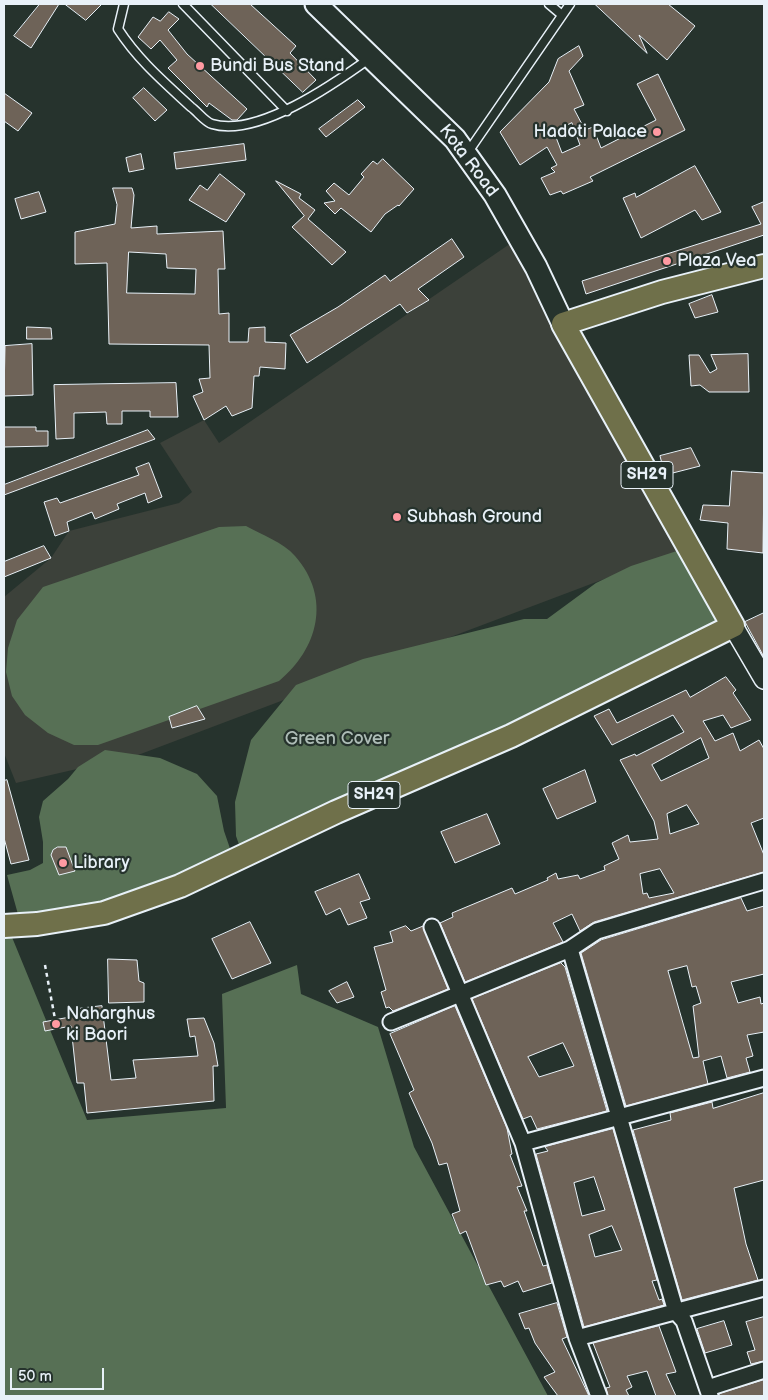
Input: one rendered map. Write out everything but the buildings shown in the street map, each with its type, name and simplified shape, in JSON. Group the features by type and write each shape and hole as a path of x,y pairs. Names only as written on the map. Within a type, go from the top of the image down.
{"main road":[{"name":"Kota Road","path":"316,4 455,138 496,195 536,267 563,324"},
{"path":"563,324 662,292 764,266"},
{"name":"SH29","path":"4,926 37,924 104,913 180,886 336,812 512,736 733,626 563,324"}],"street":[{"path":"733,626 764,679"},
{"path":"391,1022 570,949 598,931 764,881"},
{"path":"432,927 458,994 523,1143 578,1338 598,1396"},
{"path":"570,949 676,1312 684,1321 709,1392 764,1370"},
{"path":"523,1143 764,1078"},
{"path":"578,1338 764,1288"}],"lane":[{"path":"124,4 118,29 131,49 153,72 210,124 238,125 287,111 332,85 372,57"},
{"path":"183,4 287,111"},
{"path":"550,4 562,15"},
{"path":"467,155 570,4"}],"path":[{"path":"46,965 55,1020"}],"shaded area":[{"name":"Subhash Ground","path":"517,239 689,547 138,755 16,783 4,753 4,597 51,558 69,531 179,503 192,492 160,443 204,420 219,443"}],"green space":[{"path":"246,526 290,551 307,572 314,589 316,622 311,638 303,654 279,681 98,745 74,745 48,733 25,715 12,696 6,672 8,648 17,620 43,587 219,527"},
{"name":"Green Cover","path":"689,547 733,626 243,856 236,836 235,802 251,740 296,685 363,659 524,619 547,619 596,583 631,566"},
{"path":"105,750 160,758 197,774 217,796 224,831 234,860 180,886 21,925 7,875 30,870 43,863 43,842 39,817 43,801 68,779 78,767"},
{"path":"4,925 7,925 87,1120 226,1108 222,994 297,965 301,994 378,1027 414,1147 548,1396 4,1396"}],"place":[{"name":"Bundi Bus Stand","path":"200,66"},
{"name":"Hadoti Palace","path":"657,132"},
{"name":"Plaza Vea","path":"667,261"},
{"name":"Subhash Ground","path":"397,517"},
{"name":"Library","path":"63,863"},
{"name":"Naharghus ki Baori","path":"56,1024"}]}
